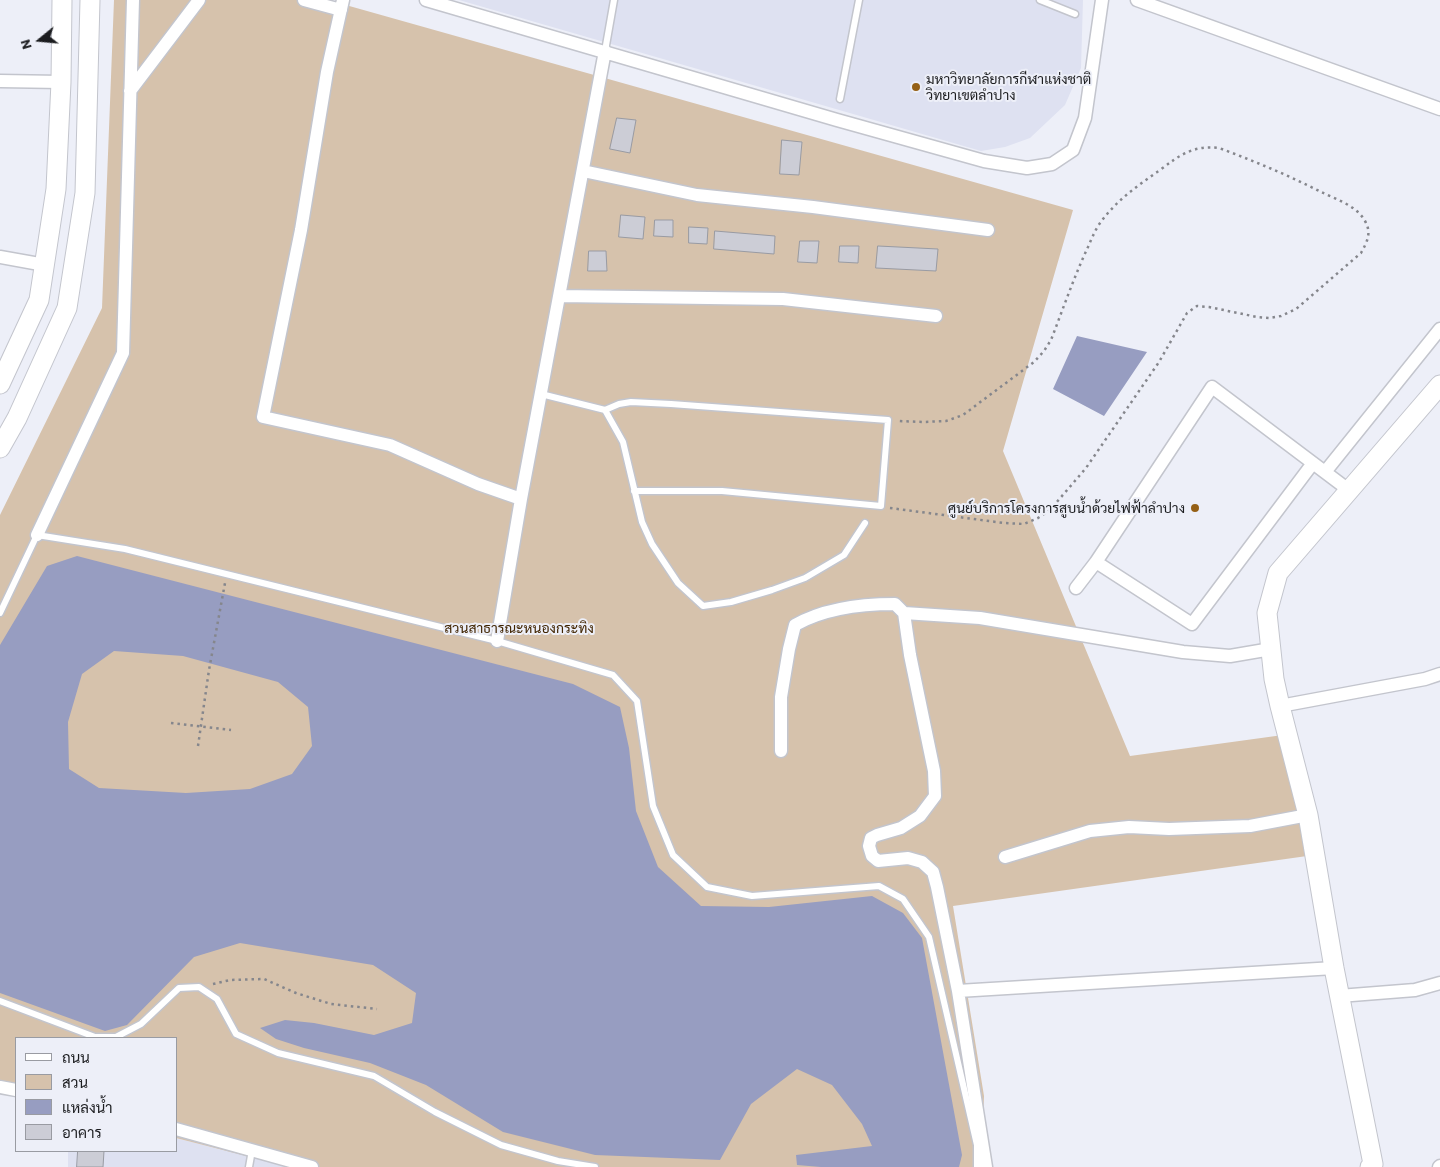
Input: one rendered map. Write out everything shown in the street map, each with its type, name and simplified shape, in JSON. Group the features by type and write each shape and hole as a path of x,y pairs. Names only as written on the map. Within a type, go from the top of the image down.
{"main road":[{"path":"0,384 39,300 45,265 56,190 61,82 62,0"},
{"path":"0,448 17,418 68,308 85,192 90,0"},
{"path":"1375,1166 1339,996 1308,815 1274,679 1267,613 1278,574 1440,385"}],"street":[{"path":"37,535 123,353 133,0"},
{"path":"130,91 200,0"},
{"path":"304,0 342,5 327,72 301,230 263,417 390,445 478,484 521,499"},
{"path":"426,0 974,159 1027,168 1052,164 1073,150 1085,118 1102,0"},
{"path":"1137,0 1440,109"},
{"path":"497,640 521,499 604,51"},
{"path":"0,81 61,82"},
{"path":"583,171 697,195 813,207 988,230"},
{"path":"0,257 45,265"},
{"path":"559,296 783,299 936,316"},
{"path":"1325,472 1440,329"},
{"path":"1076,588 1096,562 1212,387 1350,491"},
{"path":"1096,562 1192,624 1313,463"},
{"path":"780,750 781,697 795,625 808,618 833,610 894,604 904,613 980,618 1183,652 1230,656 1271,649"},
{"path":"904,613 910,655 934,771 935,796 920,816 900,828 871,838 868,846 872,856 878,861 908,858 922,862 933,872 958,991 986,1167"},
{"path":"1280,706 1425,679 1440,674"},
{"path":"1005,857 1090,831 1129,827 1169,829 1250,826 1308,815"},
{"path":"958,991 1334,968"},
{"path":"1339,996 1415,990 1440,983"},
{"path":"0,1087 15,1090"},
{"path":"178,1130 312,1167"}],"lane":[{"path":"604,51 614,0"},
{"path":"840,99 859,0"},
{"path":"1040,0 1074,14"},
{"path":"541,394 605,410 619,404 631,402 888,420 881,506 722,491 634,491"},
{"path":"605,410 623,442 642,522 652,544 678,583 703,606 731,602 806,578 844,555 865,523"},
{"path":"0,612 37,535 125,549 497,640 613,675 637,701 653,806 673,855 707,887 752,896 879,886 903,899 929,937 977,1145 978,1167"},
{"path":"116,1037 140,1024 179,988 199,987 217,999 236,1034 278,1053 374,1076 435,1112 501,1144 558,1162 595,1167"},
{"path":"0,1001 93,1037"},
{"path":"249,1167 252,1150"}],"path":[{"path":"881,506 1004,523 1024,524 1038,518 1050,510 1086,468 1159,362 1188,314 1197,306 1209,306 1270,318 1296,309 1361,253 1368,240 1369,232 1366,221 1360,213 1343,202 1283,173 1219,148 1204,147 1184,153 1128,193 1098,227 1081,261 1051,340 1034,362 963,415 946,420 923,422 888,420"},
{"path":"198,746 226,574"},
{"path":"171,723 231,730"},
{"path":"199,987 230,980 264,979 296,993 331,1004 377,1009"}],"shaded area":[{"name":"มหาวิทยาลัยการกีฬาแห่งชาติ วิทยาเขตลำปาง","path":"459,0 1083,0 1081,68 1065,105 1030,138 1005,147 981,151"},
{"path":"178,1139 289,1167 68,1167 68,1152 178,1152"}],"green space":[{"name":"สวนสาธารณะหนองกระทิง","path":"114,0 328,0 1073,210 1003,451 1130,756 1283,735 1307,856 953,906 984,1096 981,1167 289,1167 178,1139 178,1037 15,1037 15,1097 0,1093 0,515 102,308"}],"water":[{"path":"1077,336 1147,352 1104,416 1053,389"},
{"path":"77,556 573,684 620,707 629,748 636,811 658,867 701,906 769,907 872,896 903,913 922,938 962,1155 959,1167 821,1167 797,1165 796,1155 872,1146 862,1124 832,1085 797,1069 751,1104 720,1160 595,1155 503,1132 426,1085 370,1063 304,1048 276,1039 260,1028 285,1020 314,1023 374,1035 412,1023 416,993 373,965 240,943 194,957 127,1025 105,1031 0,993 0,645 47,566","holes":["114,651 183,656 278,682 308,707 312,746 292,774 250,789 186,793 99,788 69,769 68,722 82,674"]}],"building":[{"path":"617,118 636,120 630,153 610,149"},
{"path":"782,140 802,142 799,175 780,174"},
{"path":"621,215 645,217 643,239 619,237"},
{"path":"655,220 673,220 673,237 654,236"},
{"path":"689,227 708,228 707,244 689,243"},
{"path":"715,231 775,236 774,254 714,249"},
{"path":"800,241 819,241 817,263 798,262"},
{"path":"840,246 859,246 858,263 839,262"},
{"path":"878,246 938,249 936,271 876,268"},
{"path":"589,251 606,251 607,271 588,271"},
{"path":"78,1152 104,1152 103,1167 77,1167"}],"place":[{"name":"มหาวิทยาลัยการกีฬาแห่งชาติ วิทยาเขตลำปาง","path":"916,87"},
{"name":"ศูนย์บริการโครงการสูบน้ำด้วยไฟฟ้าลําปาง","path":"1195,508"}]}
